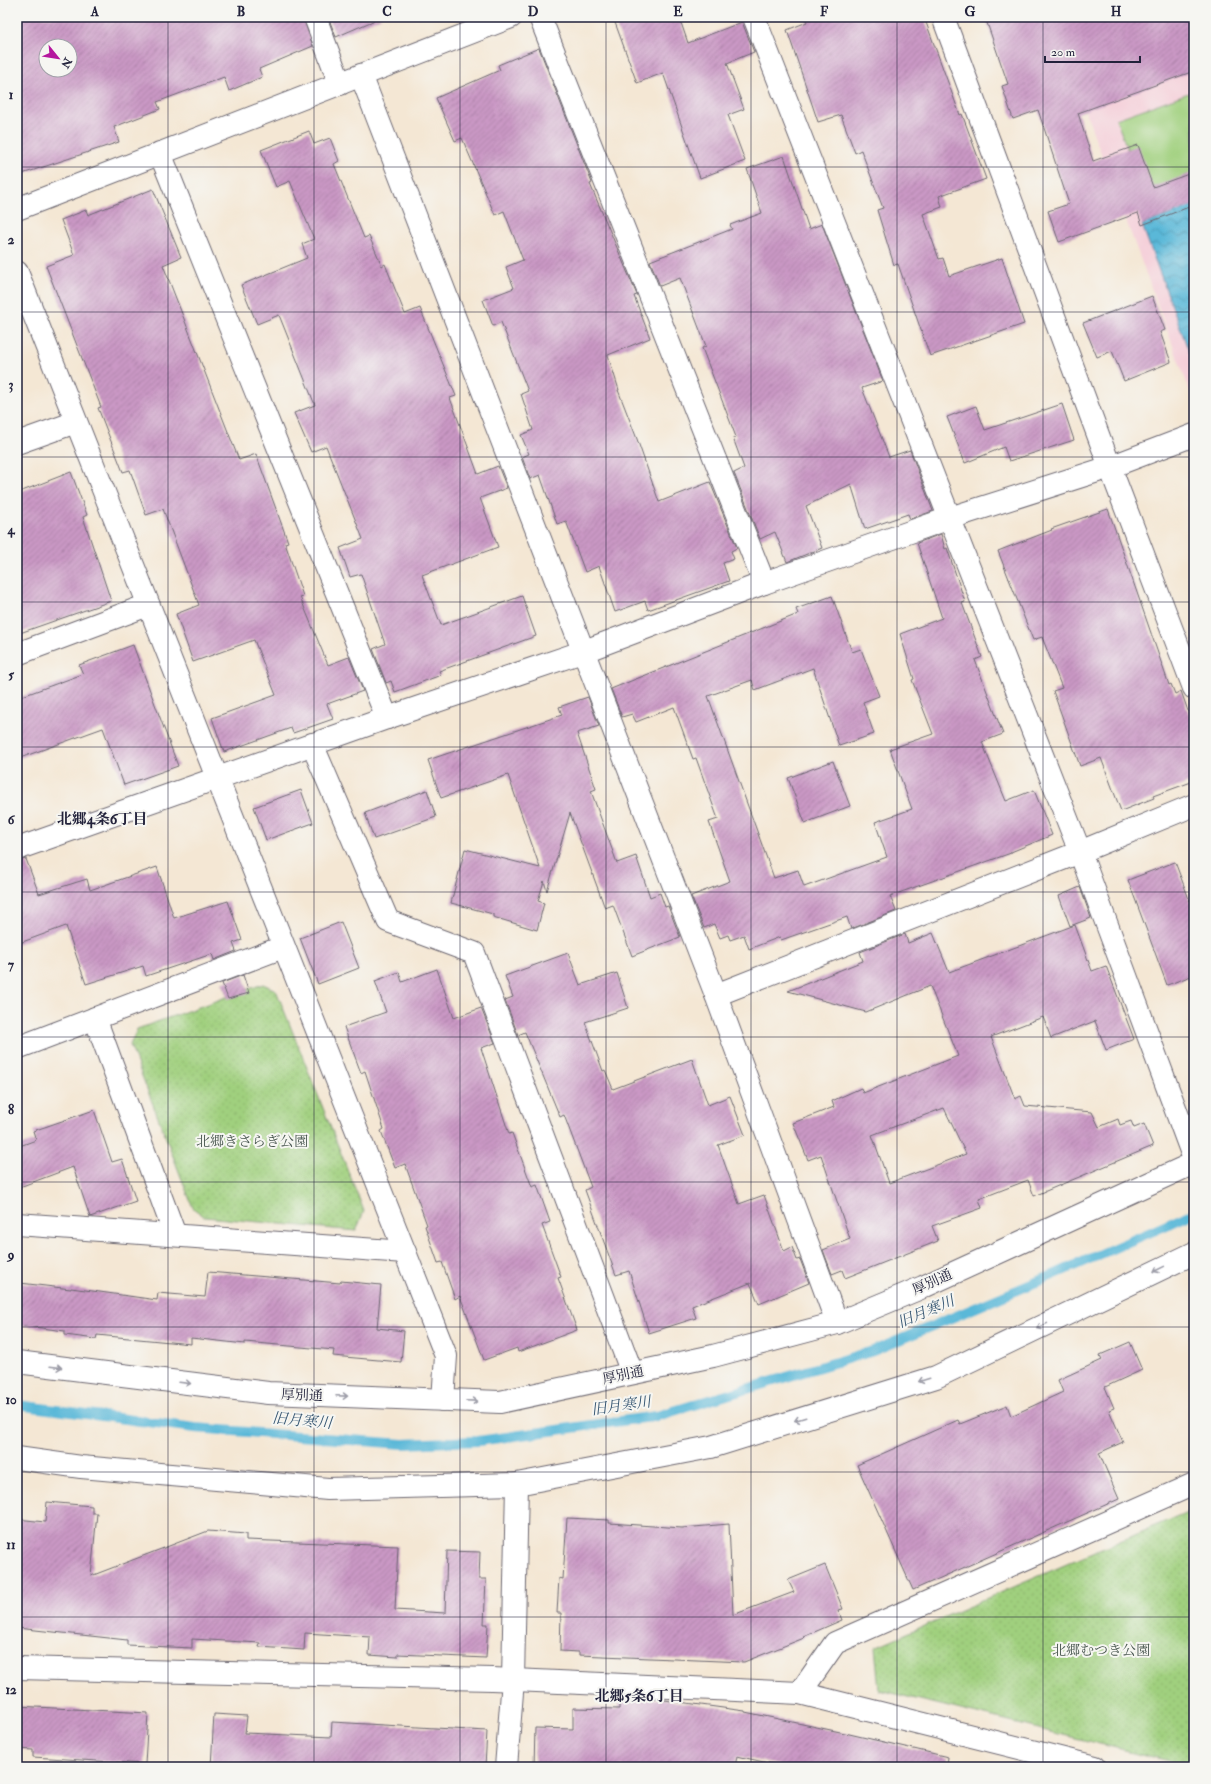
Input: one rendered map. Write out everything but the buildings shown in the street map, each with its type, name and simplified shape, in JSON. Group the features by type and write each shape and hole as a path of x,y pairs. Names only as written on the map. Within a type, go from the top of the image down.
{"street":[{"path":"315,17 340,84"},
{"path":"17,209 511,17"},
{"path":"540,17 764,583"},
{"path":"754,17 1080,852 1194,1159"},
{"path":"943,17 1110,467 1194,688"},
{"path":"361,75 582,652 716,995 838,1323"},
{"path":"160,153 387,718"},
{"path":"17,272 446,1356 443,1400"},
{"path":"17,443 76,422"},
{"path":"17,849 312,744 582,652 764,583 950,518 1110,467 1194,435"},
{"path":"17,654 148,605"},
{"path":"312,744 388,922 474,953 632,1373"},
{"path":"716,995 1080,852 1194,805"},
{"path":"17,1048 283,947"},
{"path":"95,1018 175,1235"},
{"name":"厚別通","path":"17,1362 268,1393 500,1402 713,1356 838,1323 923,1287 1194,1163"},
{"path":"17,1224 405,1252"},
{"path":"17,1458 81,1467 328,1489 517,1484 711,1447 936,1377 1194,1253"},
{"path":"506,1767 513,1680 517,1484"},
{"path":"800,1693 835,1643 1194,1484"},
{"path":"17,1668 513,1680 800,1693 1095,1767"}],"shaded area":[{"path":"1050,17 1194,17 1194,402"}],"green space":[{"path":"1194,91 1194,328 1116,119"},
{"name":"北郷きさらぎ公園","path":"263,984 276,990 364,1211 356,1231 205,1217 193,1208 130,1045 137,1029"},
{"name":"北郷むつき公園","path":"1194,1509 1194,1767 879,1690 875,1647"}],"water":[{"path":"1194,205 1194,365 1142,225"}],"waterway":[{"name":"旧月寒川","path":"17,1405 195,1428 403,1444 478,1441 657,1416 873,1351 1053,1275 1194,1213"}],"district":[{"name":"北郷4条6丁目","path":"102,819"},
{"name":"北郷5条6丁目","path":"639,1696"}]}
